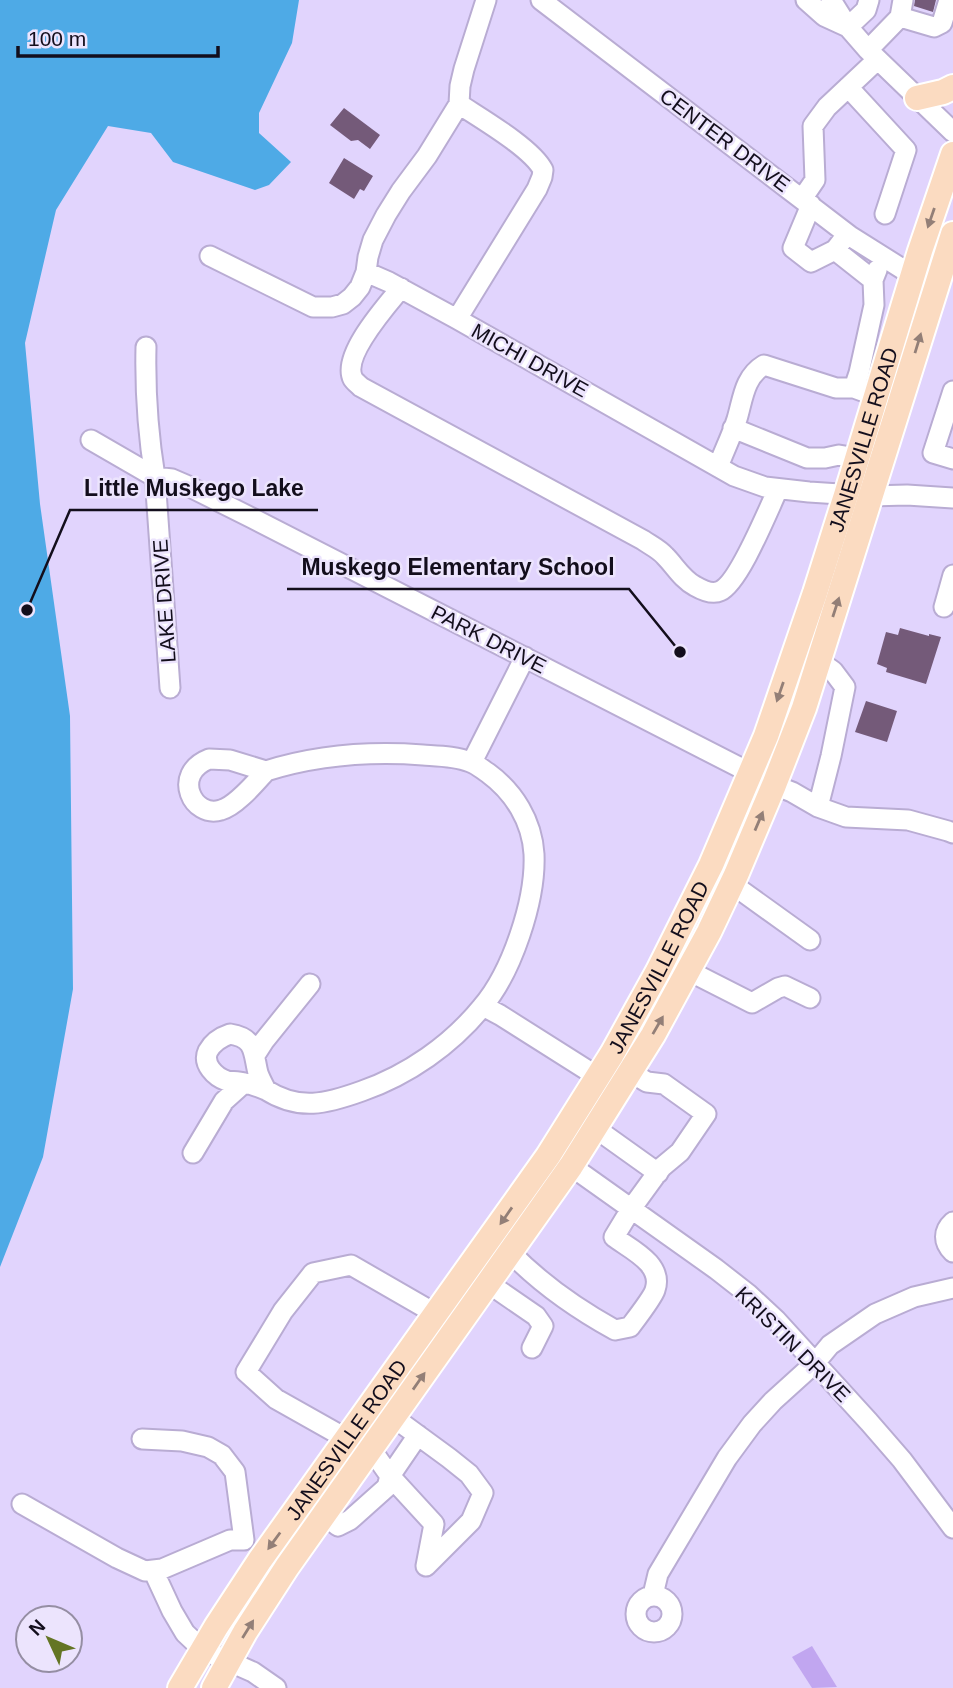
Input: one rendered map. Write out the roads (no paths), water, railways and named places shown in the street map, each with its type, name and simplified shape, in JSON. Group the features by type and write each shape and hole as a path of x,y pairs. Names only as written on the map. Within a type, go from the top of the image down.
{"main road":[{"path":"917,98 953,88"},
{"name":"JANESVILLE ROAD","path":"214,1688 245,1632 287,1567 390,1422 446,1320 594,1082 658,971 711,865 766,736 815,593 858,495 857,458 912,275 953,154"},
{"name":"JANESVILLE ROAD","path":"180,1688 260,1560 366,1412 446,1320 488,1283 570,1166 689,971 732,884 804,708 819,661 858,495 878,391 948,253 953,234"},
{"path":"528,1185 548,1171 570,1166 569,1139 594,1082 634,1064"},
{"path":"591,1133 604,1089 604,1083 594,1082"},
{"path":"366,1412 390,1422"},
{"path":"303,1500 324,1515"}],"street":[{"path":"210,256 313,307 342,304 352,297 360,287 373,240 386,215 459,104 464,69 486,0"},
{"name":"CENTER DRIVE","path":"541,0 847,233 912,275"},
{"path":"806,0 824,16 848,27"},
{"path":"831,0 848,27 872,55 953,132"},
{"path":"848,27 866,10 869,0"},
{"path":"847,233 835,250 811,262 793,248 815,180 813,126 827,107 848,87 902,9 934,27 942,23 949,0"},
{"path":"848,87 906,150 885,214"},
{"path":"457,319 537,189 543,170 533,157 511,139 459,104"},
{"path":"835,250 873,281"},
{"path":"878,391 859,373 874,305 873,281 881,255"},
{"name":"MICHI DRIVE","path":"366,272 457,319 734,476 778,489 953,498"},
{"path":"401,288 377,316 355,355 351,370 353,380 361,387 643,540 664,555 692,585 706,592 718,593 727,587 740,571 778,489"},
{"name":"LAKE DRIVE","path":"146,347 150,449 155,477 170,688"},
{"path":"718,467 743,391 756,370 764,365 836,388 878,391"},
{"path":"953,391 933,453 953,459"},
{"path":"733,428 807,458 839,455 857,458"},
{"name":"PARK DRIVE","path":"91,440 155,477 172,479 186,485 818,807 846,817 908,820 953,833"},
{"path":"944,607 953,575"},
{"path":"472,762 525,657"},
{"path":"818,807 845,687 833,671 819,661"},
{"path":"266,771 288,764 355,754 396,753 452,757 472,762 511,794 522,810 534,852 531,890 521,933 502,975 483,1006 437,1051 378,1086 337,1100 317,1103 285,1101 266,1090 226,1080 214,1073 208,1065 208,1051 222,1037 230,1034 246,1039 252,1047 266,1090"},
{"path":"732,884 810,940"},
{"path":"689,971 752,1003 785,986 810,998"},
{"path":"255,1055 310,984"},
{"path":"483,1006 500,1015 594,1082"},
{"path":"510,1252 531,1273 595,1319 615,1330 631,1326 656,1289 656,1274 648,1261 614,1237 631,1209 658,1173 680,1152 706,1114 664,1084 647,1082 634,1064"},
{"path":"193,1153 224,1101 244,1083"},
{"path":"591,1133 658,1173"},
{"name":"KRISTIN DRIVE","path":"570,1166 748,1294 776,1320 902,1460 953,1528"},
{"path":"953,1222 945,1233 947,1245 953,1252"},
{"path":"347,1439 276,1399 246,1372 283,1311 313,1273 351,1265 446,1320"},
{"path":"488,1283 536,1316 543,1326 532,1348"},
{"path":"653,1595 658,1574 727,1458 773,1401 840,1337 888,1307 914,1297 953,1288"},
{"path":"371,1449 390,1475 434,1524 426,1566 471,1521 483,1493 469,1475 418,1435 390,1422"},
{"path":"324,1515 338,1526 350,1520 387,1487 390,1475 418,1435"},
{"path":"22,1504 145,1571 162,1569 230,1539 244,1540 235,1472 222,1455 208,1447 182,1441 142,1439"},
{"path":"153,1570 185,1633 203,1650 253,1672 276,1688"}],"water":[{"path":"0,0 299,0 292,43 259,113 259,133 291,162 269,185 255,190 173,162 151,133 108,126 56,210 25,343 40,504 70,716 73,989 43,1157 0,1267"}],"place":[{"name":"Little Muskego Lake","path":"27,610"},
{"name":"Muskego Elementary School","path":"680,652"}]}
